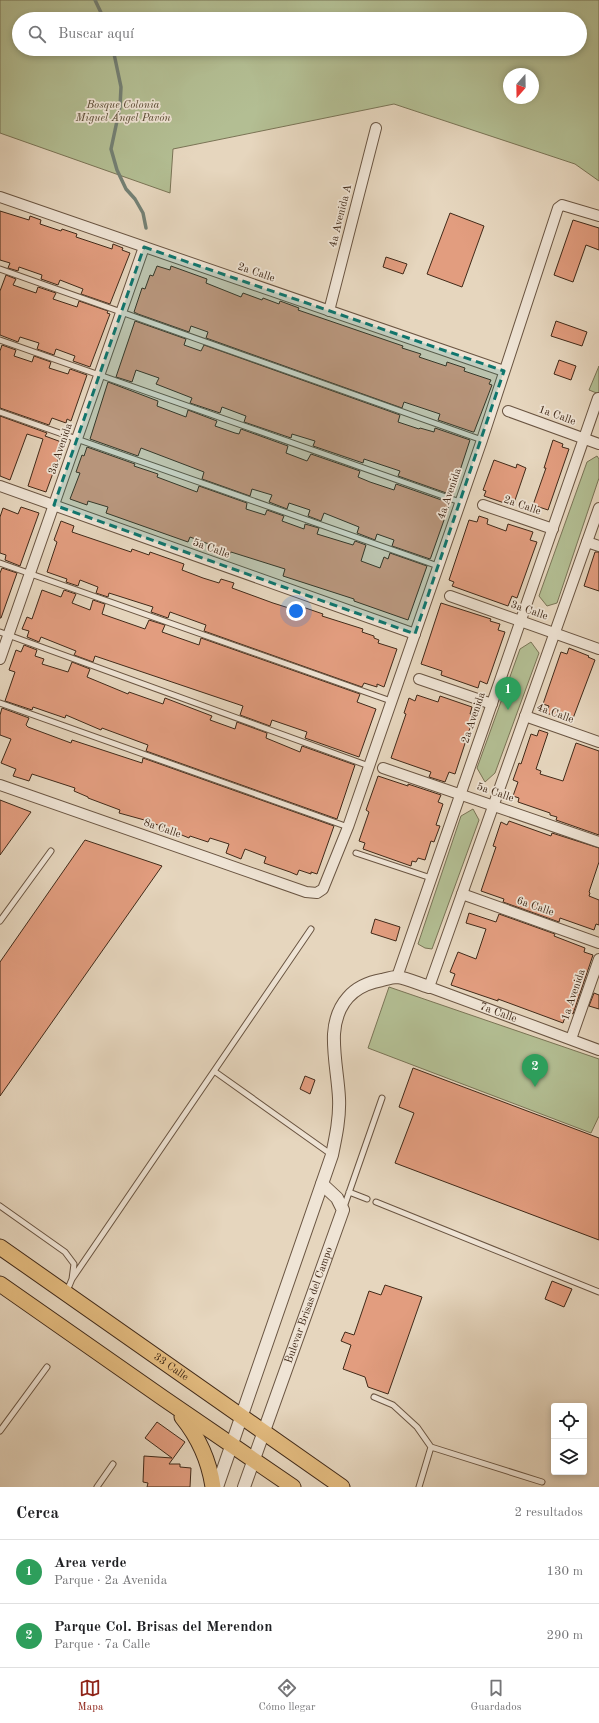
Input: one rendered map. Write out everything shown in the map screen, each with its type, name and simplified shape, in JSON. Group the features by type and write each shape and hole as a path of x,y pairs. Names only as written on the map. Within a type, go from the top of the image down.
{"main road":[{"name":"33 Calle","path":"0,1248 342,1487"},
{"path":"0,1284 293,1487"},
{"path":"163,1398 180,1413 204,1450 211,1472 213,1487"}],"street":[{"name":"4a Avenida A","path":"329,311 376,128"},
{"name":"2a Calle","path":"0,197 504,371"},
{"name":"4a Avenida","path":"317,893 325,886 348,827 482,440 558,208 562,205 599,216"},
{"name":"3a Avenida","path":"0,659 4,634 30,574 144,247"},
{"name":"2a Avenida","path":"397,977 598,398"},
{"name":"1a Calle","path":"508,411 599,444"},
{"name":"5a Calle","path":"0,486 415,634"},
{"name":"2a Calle","path":"483,506 553,529"},
{"path":"429,987 599,508"},
{"path":"587,542 599,546"},
{"name":"3a Calle","path":"450,596 599,649"},
{"path":"419,679 492,704"},
{"name":"4a Calle","path":"526,716 599,742"},
{"name":"5a Calle","path":"383,768 599,842"},
{"name":"8a Calle","path":"0,785 306,892 317,893"},
{"name":"6a Calle","path":"462,894 599,943"},
{"name":"1a Avenida","path":"571,1040 599,959"},
{"path":"217,1487 332,1155 338,1129 339,1099 334,1034 336,1018 342,1006 352,993 368,982 397,977"},
{"name":"7a Calle","path":"397,977 429,987 599,1050"},
{"path":"322,1184 337,1198 343,1210"},
{"name":"Bulevar Brisas del Campo","path":"244,1487 343,1210"}],"lane":[{"path":"0,269 482,440"},
{"path":"0,340 460,502"},
{"path":"0,412 438,566"},
{"path":"0,563 391,701"},
{"path":"4,634 369,766"},
{"path":"0,703 348,827"},
{"path":"0,921 51,851"},
{"path":"356,853 431,878"},
{"path":"66,1294 72,1279 311,929"},
{"path":"214,1071 332,1155"},
{"path":"343,1210 382,1098"},
{"path":"350,1192 367,1199"},
{"path":"376,1202 599,1292"},
{"path":"0,1206 65,1252 74,1264 72,1279"},
{"path":"0,1431 47,1367"},
{"path":"374,1397 393,1405 417,1427 432,1447 542,1482"},
{"path":"419,1487 432,1447"},
{"path":"97,1487 113,1464"}],"highlighted area":[{"path":"144,247 504,371 415,634 54,505"}],"green space":[{"name":"Bosque Colonia Miguel Ángel Pavón","path":"0,0 599,0 599,181 575,164 394,104 173,149 170,193 0,133"},
{"path":"599,366 599,394 589,390"},
{"path":"597,456 599,459 599,478 557,603 547,606 539,596 587,462"},
{"path":"531,642 539,653 495,773 485,782 477,768 520,649"},
{"path":"473,809 479,820 432,949 425,948 418,944 461,816"},
{"path":"389,987 599,1059 599,1116 591,1133 368,1048"}],"building":[{"path":"0,211 29,220 30,216 41,220 40,224 61,231 62,229 77,234 76,237 112,249 113,244 130,253 110,304 81,294 83,289 60,280 58,285 41,279 42,275 19,267 18,271 8,268 10,263 0,260"},
{"path":"450,213 484,226 462,287 427,274"},
{"path":"573,220 599,228 599,250 586,245 573,282 554,275"},
{"path":"386,257 407,264 403,274 383,267"},
{"path":"157,266 170,270 171,266 207,279 206,283 241,297 243,293 279,304 280,301 299,308 298,310 403,346 402,348 421,354 419,357 446,366 447,362 465,368 464,371 491,380 489,384 492,385 474,432 438,420 440,414 404,402 402,408 206,338 208,332 191,326 189,332 134,312 142,288 145,289 150,275 153,276"},
{"path":"6,275 16,279 13,285 36,293 38,287 56,293 53,299 77,307 79,301 108,311 107,313 110,314 90,367 73,361 75,356 56,349 54,355 37,349 39,343 20,337 18,342 0,335 0,291"},
{"path":"135,321 186,339 184,345 201,351 204,345 400,415 398,422 434,432 435,428 470,440 452,495 398,476 400,471 364,459 363,463 313,446 315,441 292,434 291,438 244,422 246,416 222,407 220,413 190,403 192,398 156,384 159,378 136,370 132,382 116,377"},
{"path":"556,321 587,332 582,346 551,336"},
{"path":"2,345 16,350 14,356 32,362 34,356 51,362 49,368 68,374 70,369 87,375 71,421 67,419 66,423 52,418 49,425 0,408 0,351"},
{"path":"559,360 576,366 571,380 554,374"},
{"path":"108,382 158,401 157,406 186,417 188,410 217,421 215,426 239,434 241,429 288,446 286,453 307,461 311,454 360,471 358,477 370,482 394,490 396,484 450,503 430,559 392,546 394,540 377,534 375,540 357,533 359,527 324,513 321,521 308,516 310,510 289,503 287,509 269,502 272,495 252,489 250,496 202,479 204,472 141,448 138,456 90,439"},
{"path":"0,416 47,433 45,436 64,443 46,492 28,486 43,439 27,434 10,480 0,476"},
{"path":"553,440 563,444 562,447 569,449 548,510 533,505 546,468 544,468"},
{"path":"87,447 135,464 134,466 158,474 157,477 197,492 199,486 247,503 246,509 265,515 267,510 284,516 282,521 304,529 305,524 319,528 317,534 353,545 355,541 366,545 361,561 380,568 384,557 388,559 390,553 427,566 408,620 354,601 354,599 283,576 285,569 231,552 229,557 212,551 214,546 190,537 188,542 106,513 108,507 88,501 87,505 70,499 80,473 76,472 82,455 84,456"},
{"path":"494,460 516,468 517,464 526,468 513,506 484,496 486,491 483,490"},
{"path":"21,507 39,513 20,566 5,560 6,555 0,553 0,517 3,508 18,514"},
{"path":"479,516 488,519 487,524 506,531 508,524 533,532 530,540 537,542 517,598 512,596 508,606 452,586 454,582 449,580 469,520 477,522"},
{"path":"61,521 74,526 72,532 131,552 132,549 149,555 150,552 184,564 182,570 203,578 219,583 221,579 234,583 232,588 273,603 292,609 294,604 323,614 322,616 363,629 362,632 374,636 374,638 379,640 378,643 397,649 384,687 377,684 377,687 364,683 362,687 204,631 206,625 170,612 168,618 151,612 153,607 109,593 108,597 96,593 98,587 80,580 78,586 66,582 67,579 47,572 57,542 54,540"},
{"path":"595,552 599,552 599,591 584,586"},
{"path":"2,568 17,573 0,618 0,573"},
{"path":"42,590 61,597 64,590 76,594 72,603 90,610 93,600 105,604 102,614 145,629 149,620 165,625 162,632 199,645 201,638 360,694 357,702 376,709 359,757 305,738 307,732 272,720 270,726 240,715 243,706 95,656 93,662 74,655 76,651 41,637 39,642 27,637 29,631 22,629 27,617 32,619"},
{"path":"441,603 491,619 490,621 500,624 498,630 505,632 487,684 480,681 478,688 441,675 442,671 421,664"},
{"path":"24,645 37,650 35,656 44,659 42,664 68,672 72,662 90,669 87,677 128,694 129,692 163,704 165,698 212,716 210,720 235,729 237,722 267,733 266,738 300,752 302,746 355,765 337,819 146,751 148,745 102,728 101,730 66,715 65,718 33,707 32,710 5,701 15,672 9,670 16,650 21,652"},
{"path":"569,648 595,660 572,721 546,713 549,706 543,704 561,652 567,654"},
{"path":"417,695 438,702 440,696 472,707 470,714 474,716 455,774 449,772 445,782 429,777 431,772 391,758 406,714 404,713 409,698 415,701"},
{"path":"2,708 29,718 26,725 28,727 71,743 72,740 142,763 143,758 334,826 317,874 311,872 311,874 299,870 297,875 264,863 266,857 245,849 241,859 226,853 229,844 210,838 208,842 190,836 189,838 148,821 119,813 120,810 74,791 75,788 32,774 29,781 13,776 16,769 1,763 11,739 0,735 0,715"},
{"path":"539,730 548,733 536,769 541,771 540,774 563,781 576,743 599,751 599,835 556,820 557,817 550,815 550,813 518,802 519,798 513,796 518,782 513,780 519,763 521,764 531,734 537,736"},
{"path":"378,776 441,795 438,802 443,804 436,825 440,826 434,842 431,841 425,860 418,858 416,862 412,861 411,866 363,849 365,843 359,841 369,812 366,810"},
{"path":"0,800 31,812 0,855"},
{"path":"509,821 551,836 552,833 599,848 599,862 589,892 589,896 599,900 599,925 596,924 594,930 560,918 559,922 503,902 504,899 481,891 496,847 493,846 501,822 507,825"},
{"path":"85,840 162,866 0,1096 0,962"},
{"path":"469,913 496,922 499,914 555,934 554,936 585,948 584,952 593,955 573,1014 570,1012 568,1018 565,1017 563,1023 498,999 498,1001 451,985 455,974 450,972 458,952 476,959 486,929 466,923"},
{"path":"375,919 400,927 396,941 371,933"},
{"path":"594,993 599,995 599,1009 589,1006"},
{"path":"413,1068 599,1138 599,1240 395,1163 414,1113 399,1107"},
{"path":"305,1076 315,1080 310,1094 300,1089"},
{"path":"552,1281 572,1289 564,1307 545,1299"},
{"path":"385,1285 422,1297 388,1394 368,1387 365,1377 343,1369 351,1345 341,1341 345,1332 354,1335 369,1291 381,1295"},
{"path":"157,1422 185,1442 169,1464 180,1464 180,1467 191,1468 190,1487 147,1487 148,1483 143,1482 144,1456 172,1458 145,1438"}],"waterway":[{"path":"95,0 101,12"},
{"path":"114,56 121,87 120,107 111,149 117,170 126,189 135,199 143,213 146,228"}],"place":[{"name":"Area verde","path":"508,710"},
{"name":"Parque Col. Brisas del Merendon","path":"535,1087"}]}
